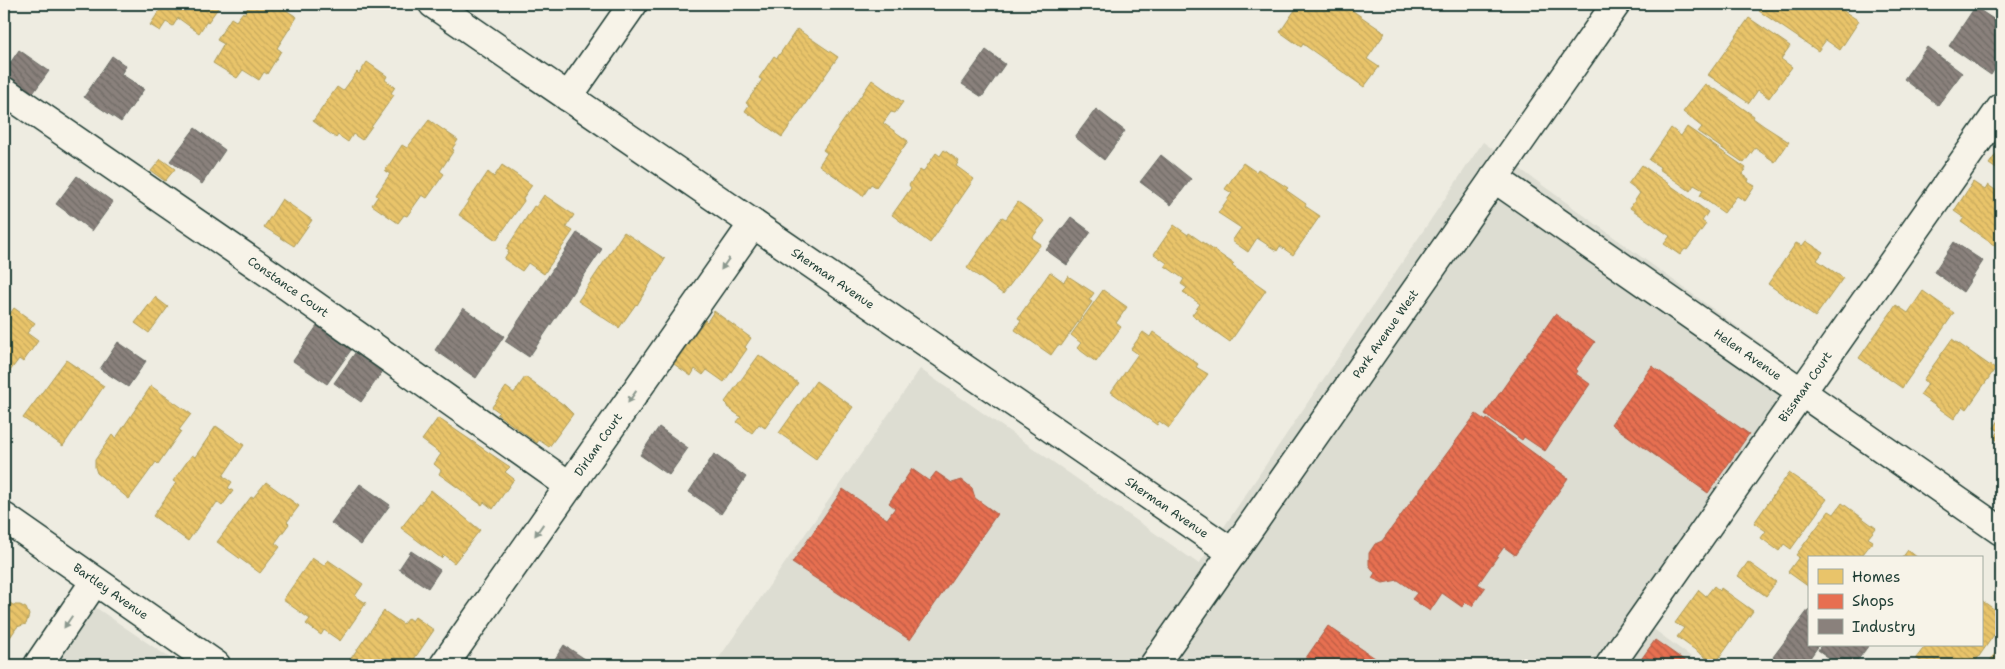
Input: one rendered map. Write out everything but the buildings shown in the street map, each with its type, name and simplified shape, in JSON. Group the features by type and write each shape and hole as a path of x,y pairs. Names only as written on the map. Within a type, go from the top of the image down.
{"street":[{"name":"Sherman Avenue","path":"433,4 1233,552"},
{"path":"568,97 633,4"},
{"name":"Park Avenue West","path":"1154,665 1616,4"},
{"name":"Constance Court","path":"4,91 260,267 570,486"},
{"name":"Bissman Court","path":"1610,665 2001,108"},
{"name":"Helen Avenue","path":"1494,178 2001,531"},
{"name":"Dirlam Court","path":"444,665 753,224"},
{"name":"Bartley Avenue","path":"4,518 216,665"},
{"path":"38,665 95,581"}],"shaded area":[{"path":"1483,142 1797,370 1632,613 1702,665 714,665 920,369 1199,564"},
{"path":"95,607 180,665 55,665"}]}
